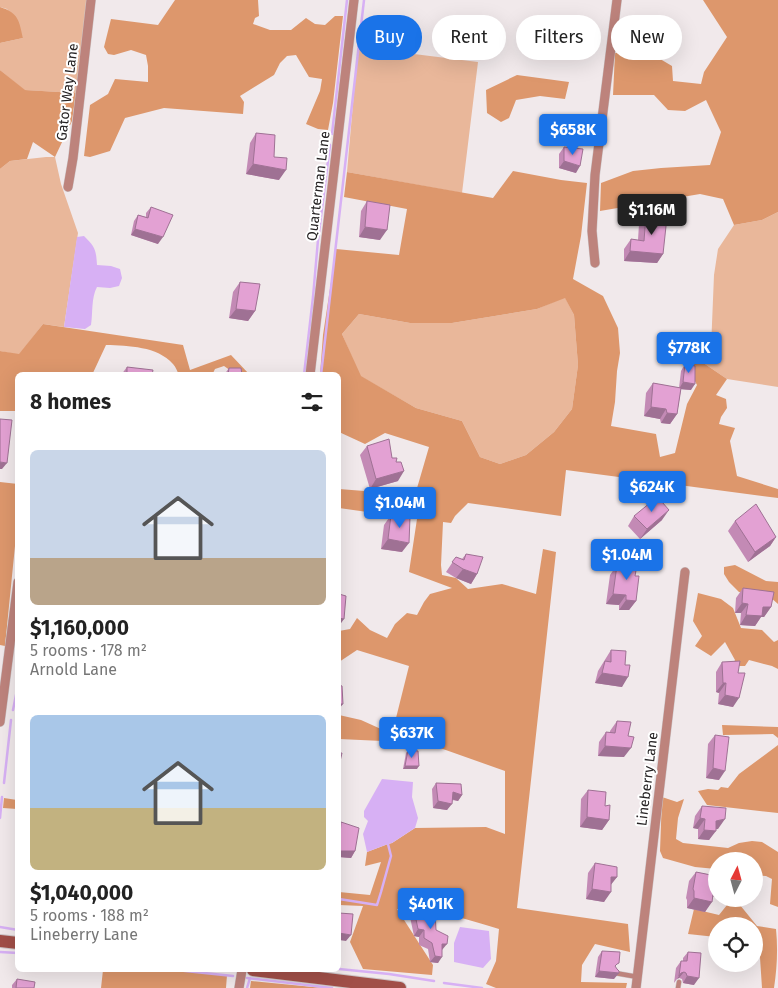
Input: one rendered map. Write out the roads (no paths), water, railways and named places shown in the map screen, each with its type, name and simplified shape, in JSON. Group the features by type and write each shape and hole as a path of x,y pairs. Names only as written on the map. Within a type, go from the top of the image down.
{"street":[{"name":"Gator Way Lane","path":"68,187 92,0"},
{"name":"Quarterman Lane","path":"310,372 354,0"},
{"path":"595,263 592,231 595,175 617,0"},
{"name":"Lineberry Lane","path":"636,988 685,572"},
{"path":"0,722 15,605"},
{"path":"0,941 15,943"},
{"path":"239,988 242,972"},
{"path":"269,972 400,988"}],"lane":[{"path":"615,973 638,977"}],"waterway":[{"path":"332,134 347,0"},
{"path":"321,372 364,0"},
{"path":"304,372 330,145"},
{"path":"13,710 15,700"},
{"path":"4,783 11,720"},
{"path":"0,818 2,797"},
{"path":"341,899 377,905 391,856 388,844"},
{"path":"0,927 15,930"},
{"path":"0,952 15,953"},
{"path":"341,969 434,981"},
{"path":"195,972 233,976"},
{"path":"247,978 332,988"},
{"path":"247,988 250,978"},
{"path":"444,983 482,988"}]}
